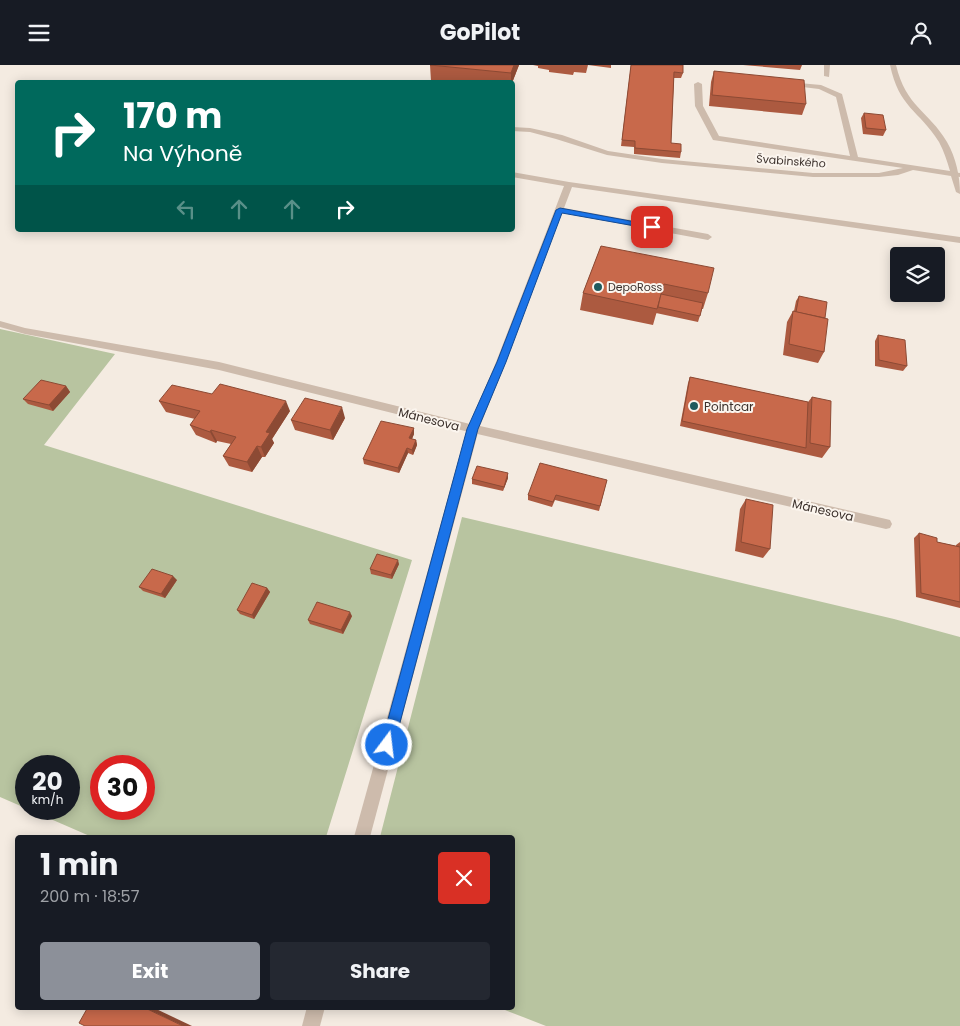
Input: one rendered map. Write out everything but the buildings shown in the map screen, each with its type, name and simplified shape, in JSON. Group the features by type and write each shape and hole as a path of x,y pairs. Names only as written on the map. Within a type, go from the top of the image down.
{"street":[{"path":"827,65 828,76"},
{"path":"893,65 901,94 942,139 957,175 960,191"},
{"path":"784,83 821,87 839,96 854,159"},
{"path":"698,84 699,106 716,138 912,168"},
{"name":"Švabinského","path":"515,129 530,130 559,137 607,153 662,161 813,175 879,175 898,173 912,168 957,175"},
{"path":"515,174 569,184 960,240"},
{"path":"363,835 472,429 501,362 569,184"},
{"path":"560,210 708,237"},
{"name":"Mánesova","path":"0,324 25,331 220,366 472,429 886,524"},
{"path":"311,1026 315,1010"}],"green space":[{"path":"0,329 115,354 44,445 412,560 327,835 87,835 53,820 80,820 80,755 15,755 15,803 0,797"},
{"path":"462,517 894,619 960,637 960,1026 546,1026 505,1010 515,1010 515,835 381,835"}],"place":[{"name":"DepoRoss","path":"598,287"},
{"name":"Pointcar","path":"694,406"}],"route":[{"path":"387,745 472,429 501,362 560,210 652,227"}]}
